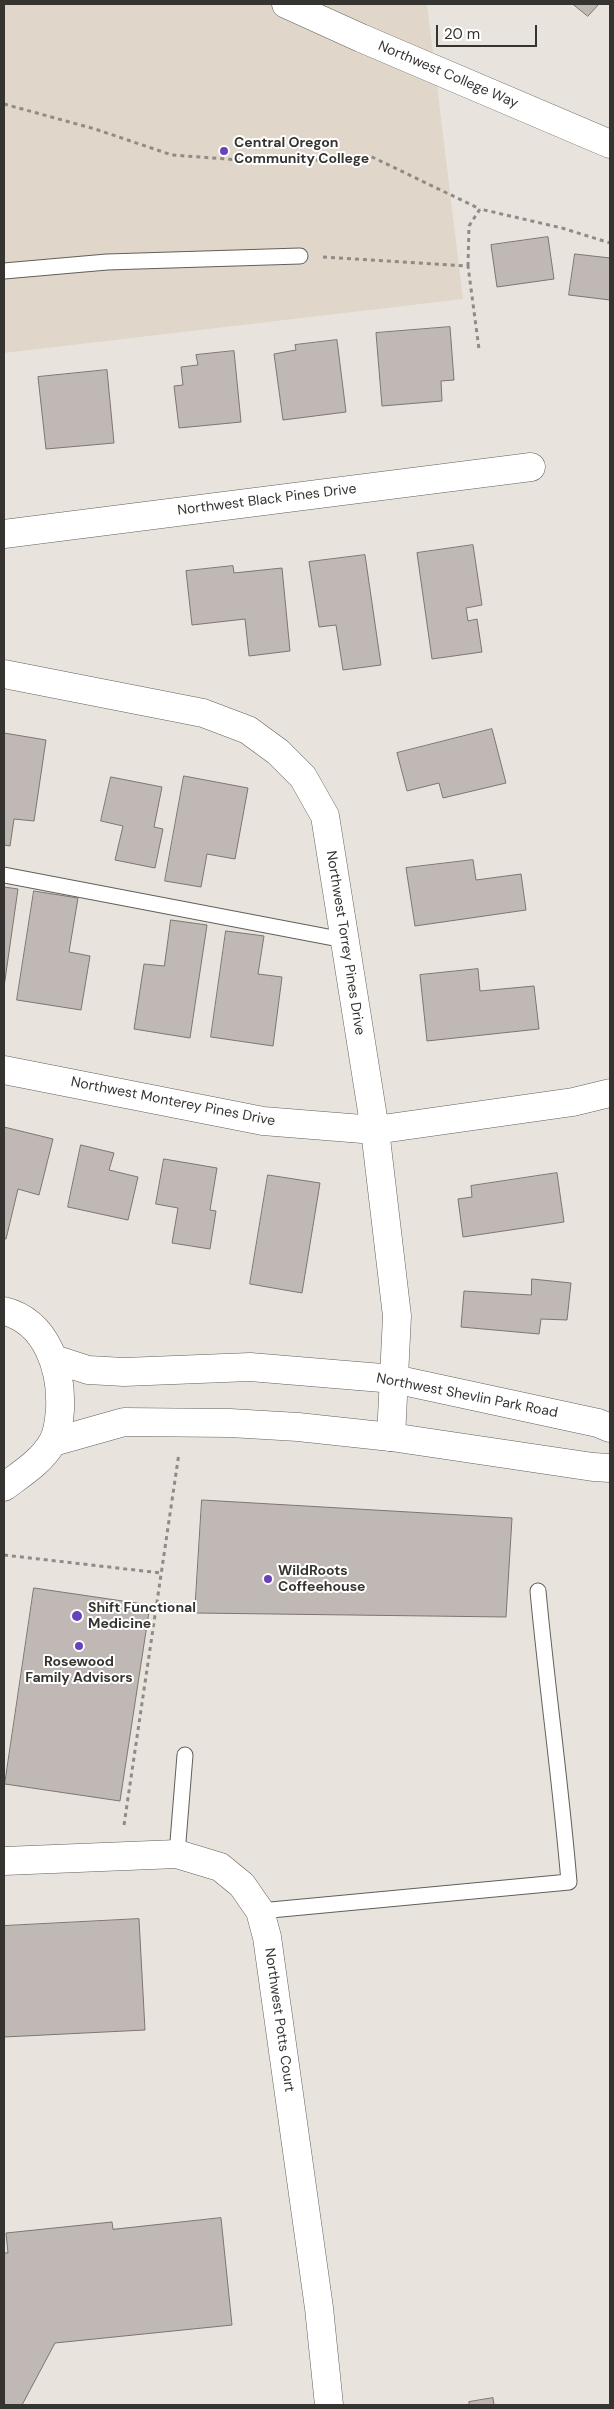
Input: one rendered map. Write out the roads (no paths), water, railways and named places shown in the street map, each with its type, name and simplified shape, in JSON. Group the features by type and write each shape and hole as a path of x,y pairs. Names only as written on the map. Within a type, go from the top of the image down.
{"street":[{"name":"Northwest College Way","path":"286,4 610,144"},
{"name":"Northwest Black Pines Drive","path":"4,534 531,467"},
{"name":"Northwest Torrey Pines Drive","path":"4,674 203,713 248,730 278,752 304,777 325,816 375,1130 398,1316 391,1437"},
{"name":"Northwest Monterey Pines Drive","path":"4,1070 263,1121 375,1130 573,1102 610,1094"},
{"path":"4,1311 32,1326 54,1359 59,1380 60,1401 60,1421 53,1442 26,1471 4,1487"},
{"name":"Northwest Shevlin Park Road","path":"54,1359 88,1370 115,1372 250,1367 394,1379 598,1423 610,1428"},
{"path":"53,1442 124,1422 240,1424 391,1437 610,1468"},
{"name":"Northwest Potts Court","path":"4,1861 178,1854 220,1868 242,1885 260,1911 267,1937 312,2260 329,2405"}],"lane":[{"path":"4,271 107,262 300,256"},
{"path":"4,875 344,940"},
{"path":"260,1911 569,1882 563,1806 548,1698 538,1591"},
{"path":"178,1854 184,1755"}],"place":[{"name":"Central Oregon Community College","path":"224,151"},
{"name":"WildRoots Coffeehouse","path":"268,1579"},
{"name":"Shift Functional Medicine","path":"77,1616"},
{"name":"Rosewood Family Advisors","path":"79,1646"}]}
